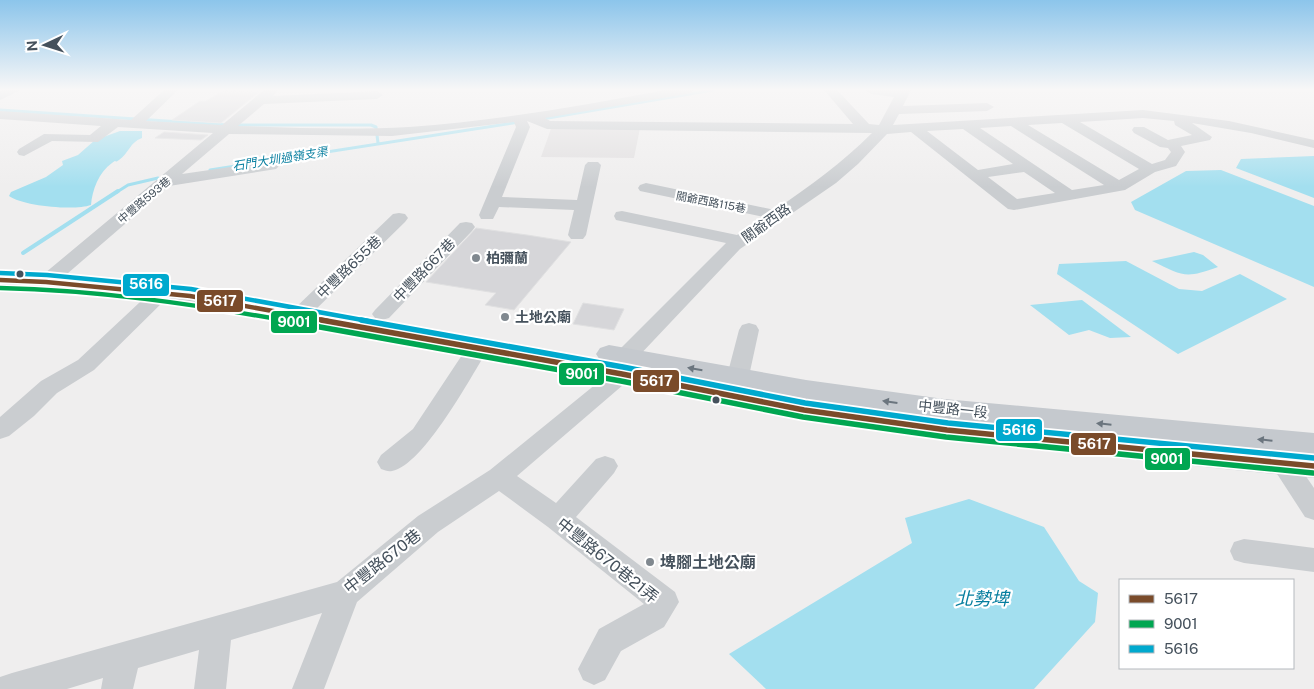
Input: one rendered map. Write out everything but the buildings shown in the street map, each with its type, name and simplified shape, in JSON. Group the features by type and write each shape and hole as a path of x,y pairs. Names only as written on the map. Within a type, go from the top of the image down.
{"main road":[{"path":"0,265 53,276 162,292 306,309 382,314 623,366"},
{"path":"0,280 53,276 206,283 306,309 478,348 623,366"},
{"name":"中豐路一段","path":"623,366 738,376 806,390 944,409 1314,444"},
{"name":"中豐路一段","path":"623,366 804,410 947,430 1314,466"}],"street":[{"path":"103,122 227,130 378,132 454,127 488,122"},
{"path":"134,125 137,122"},
{"name":"中豐路593巷","path":"53,276 236,122"},
{"path":"524,122 490,209 585,205"},
{"path":"539,122 547,125 865,128 883,130 1030,122"},
{"path":"860,122 865,128"},
{"name":"關爺西路","path":"623,366 688,290 740,241 830,180 883,130 888,122"},
{"path":"1071,122 1150,169"},
{"path":"1139,130 1164,144 1205,137 1180,122"},
{"path":"1206,122 1270,133 1314,144"},
{"path":"24,152 49,137 93,139 115,123"},
{"path":"1015,123 1119,187"},
{"path":"967,126 1068,195"},
{"path":"914,128 1014,205 1119,187 1150,169 1171,163 1178,152 1172,144"},
{"path":"577,236 594,165"},
{"path":"168,181 271,166"},
{"path":"974,175 1026,167"},
{"name":"關爺西路115巷","path":"646,188 777,215"},
{"path":"622,216 740,241"},
{"name":"中豐路655巷","path":"306,309 399,218"},
{"name":"中豐路667巷","path":"382,314 466,226"},
{"path":"0,430 26,410 48,387 86,365 162,292"},
{"path":"738,376 749,330"},
{"path":"390,462 422,435 478,348"},
{"name":"中豐路670巷","path":"19,688 345,593 428,524 499,477 623,366"},
{"path":"1283,463 1314,509"},
{"path":"558,519 605,466"},
{"name":"中豐路670巷21弄","path":"499,477 558,519 664,602 653,617 610,640 594,669"},
{"path":"1244,552 1314,560"},
{"path":"308,689 345,593"},
{"path":"210,689 216,631"},
{"path":"116,689 124,658"}],"shaded area":[{"path":"552,126 640,128 634,158 541,157"}],"water":[{"path":"120,131 142,131 142,138 135,142 122,157 103,171 95,187 91,205 73,208 49,207 16,200 9,196 11,192 46,177 63,165 62,161 78,155 95,140"},
{"path":"1314,156 1314,198 1236,168 1241,159"},
{"path":"1221,170 1314,206 1314,287 1135,210 1131,202 1186,171"},
{"path":"1194,252 1203,255 1218,267 1198,273 1184,274 1152,261"},
{"path":"1126,261 1179,289 1202,291 1240,274 1287,299 1178,354 1057,274 1059,264"},
{"path":"1082,300 1131,337 1110,338 1089,330 1069,335 1030,305"},
{"name":"北勢埤","path":"969,499 1044,527 1079,581 1098,593 1095,622 1034,689 766,689 729,654 912,543 905,518"}],"waterway":[{"path":"184,122 227,125"},
{"name":"石門大圳過嶺支渠","path":"210,170 518,122"},
{"path":"235,125 371,125 376,127 378,143"},
{"name":"石門大圳過嶺支渠","path":"117,192 128,185 158,178"},
{"name":"石門大圳過嶺支渠","path":"23,253 118,191"}],"transit line":[{"name":"5616","path":"0,273 47,275 191,289 623,367 805,403 948,423 1314,458"},
{"name":"5617","path":"0,280 46,282 190,296 622,374 804,410 947,430 1314,466"},
{"name":"9001","path":"0,288 45,289 189,303 621,381 803,417 946,437 1313,473"}],"place":[{"name":"柏彌蘭","path":"476,258"},
{"name":"土地公廟","path":"505,317"},
{"name":"埤腳土地公廟","path":"650,562"}]}
